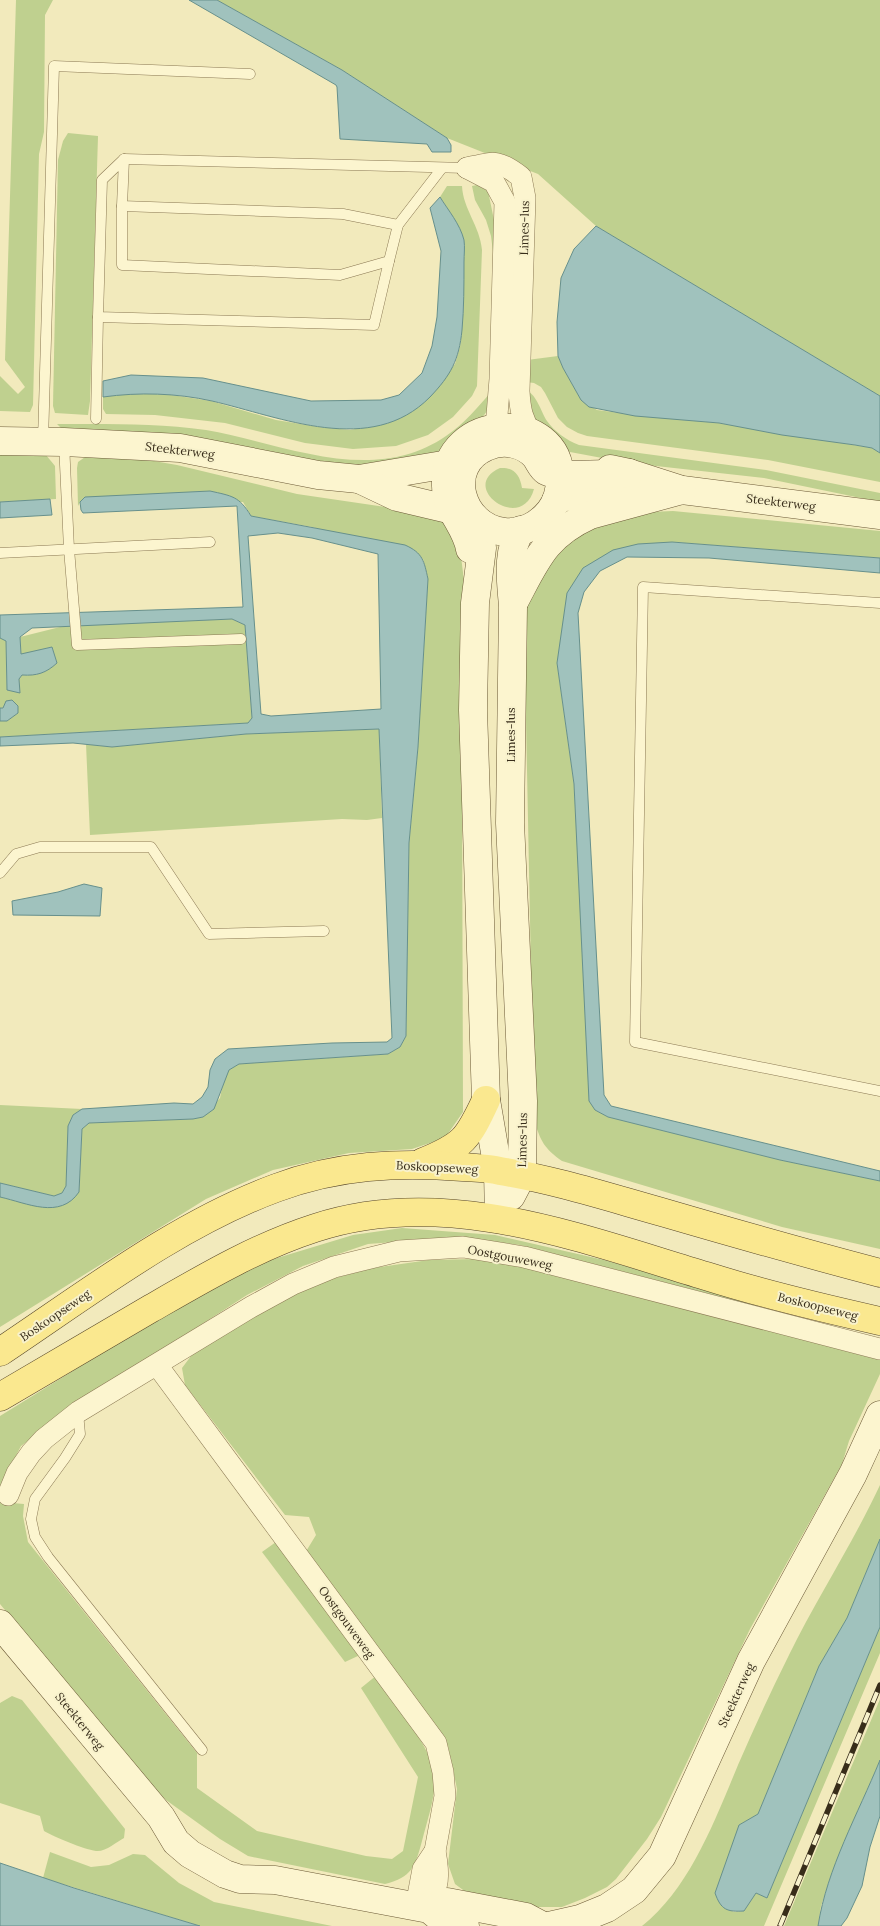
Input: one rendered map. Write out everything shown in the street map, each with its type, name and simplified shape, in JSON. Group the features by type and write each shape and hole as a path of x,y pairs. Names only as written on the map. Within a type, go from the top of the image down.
{"main road":[{"path":"459,509 462,480 467,464 495,436 515,428 532,434 545,444 558,465 560,483 556,501 538,522 521,530 504,532 481,523 459,509 446,479 449,464 468,439 481,432 495,436"},
{"name":"Steekterweg","path":"495,436 508,443 523,447 535,456 543,469 548,472 558,465 629,473 682,490 880,515"},
{"name":"Steekterweg","path":"0,441 180,448 318,475 358,479 449,464"},
{"name":"Steekterweg","path":"358,479 397,497 459,509"},
{"name":"Steekterweg","path":"556,501 564,497 682,490"},
{"path":"512,606 531,567 541,552 562,531 590,515 682,490"},
{"name":"Limes-lus","path":"459,509 468,539 475,603 474,710 486,1100 510,1173"},
{"name":"Limes-lus","path":"499,1219 510,1173 523,1100 510,823 512,606 510,575 515,539 521,530"},
{"path":"420,1164 447,1153 464,1140 475,1124 486,1100"},
{"name":"Boskoopseweg","path":"0,1352 128,1267 224,1209 278,1187 314,1176 354,1168 420,1164 510,1173 554,1182 782,1248 880,1273"},
{"name":"Boskoopseweg","path":"0,1397 212,1273 252,1253 315,1228 355,1219 392,1214 454,1214 499,1219 565,1234 735,1284 877,1320"},
{"name":"Steekterweg","path":"549,1926 580,1919 607,1908 634,1890 662,1856 751,1661 853,1474 880,1414"},
{"name":"Steekterweg","path":"0,1624 161,1817 186,1828 218,1850 254,1866 274,1880 422,1908 445,1922 465,1926"},
{"name":"Steekterweg","path":"422,1908 447,1902 526,1917 543,1926"}],"street":[{"name":"Limes-lus","path":"467,168 493,162 507,166 521,177 525,198 520,412 524,423 532,434"},
{"name":"Limes-lus","path":"467,168 494,182 505,202 500,380 495,436"},
{"name":"Oostgouweweg","path":"8,1495 18,1473 31,1453 44,1438 78,1412 251,1307 313,1274 365,1258 398,1251 463,1247 524,1257 872,1347"},
{"name":"Oostgouweweg","path":"157,1365 436,1743 443,1772 445,1796 435,1851 423,1869 422,1908"}],"lane":[{"path":"241,639 77,644 66,492 54,442 54,66 250,74"},
{"path":"124,159 122,265 340,275 390,261"},
{"path":"96,419 95,369 102,180 124,159 467,168"},
{"path":"98,317 374,325 398,225 442,168"},
{"path":"122,206 342,214 398,225"},
{"path":"0,553 210,542"},
{"path":"880,602 643,587 635,1042 880,1091"},
{"path":"0,873 16,854 40,847 151,847 210,934 324,931"},
{"path":"78,1412 80,1434 35,1499 31,1519 35,1536 48,1557 202,1750"}],"green space":[{"path":"16,0 53,0 45,15 44,132 39,154 33,405 30,412 0,411 0,376 18,394 25,387 5,360"},
{"path":"217,0 880,0 880,396 596,226 538,174 447,138 342,70"},
{"path":"68,133 98,136 88,415 55,413 53,406 58,160 63,141"},
{"path":"477,185 488,191 494,220 490,376 493,252 486,220 475,200 472,186"},
{"path":"447,186 462,186 465,202 481,241 477,386 472,396 453,417 428,435 396,446 353,449 305,443 225,423 155,415 106,414 103,409 103,397 130,393 165,394 211,401 276,420 350,430 388,423 405,415 455,364 460,347 464,304 452,215 440,197"},
{"path":"558,356 581,400 597,410 719,423 872,448 880,453 880,482 768,460 587,436 578,433 567,427 558,418 541,387 534,383 526,382 527,360"},
{"path":"492,391 487,411 482,418 436,456 363,469 73,433 61,428 57,424 169,426 206,430 327,457 358,460 388,458 418,451 446,436 465,421"},
{"path":"527,391 534,396 547,421 554,429 565,438 579,445 766,470 880,493 880,502 764,478 629,463 570,452 545,433 534,419"},
{"path":"0,453 46,455 55,466 56,499 0,502"},
{"path":"88,455 142,459 177,465 297,494 433,514 443,520 460,548 464,581 462,764 463,1112 445,1138 412,1149 349,1153 273,1170 206,1199 0,1327 0,1197 43,1207 79,1192 82,1129 89,1123 203,1117 220,1098 224,1078 229,1070 239,1064 388,1054 400,1047 406,1036 409,843 418,747 428,579 423,559 312,527 251,516 243,502 80,502 78,506 78,462"},
{"path":"500,468 513,470 520,479 522,488 534,489 527,502 518,507 507,507 496,503 489,495 485,486 489,476"},
{"path":"673,511 880,531 880,558 672,542 583,568 557,663 574,784 595,1110 608,1117 780,1160 880,1181 880,1249 782,1227 562,1161 544,1144 534,1120 524,620 530,588 572,533 627,513"},
{"path":"232,619 245,625 252,718 248,723 0,737 0,721 7,721 18,713 18,706 0,708 0,638 6,640 7,690 20,692 19,679 22,675 41,673 57,663 52,647 21,655 20,637 68,625"},
{"path":"379,729 382,818 90,835 86,744 112,747 246,734"},
{"path":"0,1105 82,1109 73,1115 68,1126 66,1186 62,1193 54,1196 0,1183"},
{"path":"402,1228 495,1235 604,1260 758,1303 756,1306 520,1245 483,1240 407,1241 368,1244 303,1266 247,1295 75,1406 21,1446 0,1486 0,1416 165,1314 251,1266 353,1235"},
{"path":"477,1259 531,1268 880,1360 880,1374 849,1441 842,1464 750,1629 661,1817 647,1839 616,1879 607,1887 562,1907 519,1907 478,1901 455,1884 448,1864 457,1789 448,1746 305,1553 316,1535 309,1517 285,1515 185,1385 182,1368 191,1356 247,1318 313,1284 373,1268 429,1260"},
{"path":"880,1485 880,1539 847,1618 819,1666 758,1814 739,1825 730,1910 734,1912 744,1911 756,1893 767,1898 880,1627 880,1653 764,1926 642,1926 674,1893 699,1852 782,1669"},
{"path":"0,1502 24,1504 23,1516 28,1542 197,1753 197,1788 257,1831 366,1856 392,1859 403,1851 418,1777 361,1688 377,1675 421,1740 433,1767 435,1778 432,1802 420,1850 411,1870 401,1878 385,1884 248,1856 220,1839 166,1800 132,1766 0,1604"},
{"path":"276,1542 360,1655 345,1662 262,1552"},
{"path":"12,1696 22,1700 125,1829 124,1838 103,1850 90,1850 44,1831 40,1816 0,1803 0,1703"},
{"path":"880,1699 880,1760 830,1879 821,1906 818,1926 784,1926"},
{"path":"50,1852 91,1867 109,1865 133,1854 145,1855 179,1883 214,1902 332,1926 200,1926 43,1878"}],"water":[{"path":"189,0 217,0 342,70 447,138 451,145 451,152 432,152 427,144 340,139 336,85"},
{"path":"440,197 457,223 464,240 464,305 461,341 449,374 430,397 407,415 381,425 353,429 325,428 296,423 212,401 185,396 130,394 103,397 103,381 131,375 203,378 311,401 381,400 399,395 422,373 432,346 437,317 441,251 430,208"},
{"path":"596,226 880,396 880,453 872,448 782,435 719,423 635,416 589,407 581,400 558,356 557,322 561,278 574,249"},
{"path":"210,491 224,494 239,501 251,516 405,545 416,551 422,558 428,579 418,747 409,843 406,1036 400,1047 388,1054 239,1064 229,1070 214,1109 203,1117 89,1123 82,1129 79,1192 62,1205 42,1207 0,1197 0,1183 54,1196 62,1193 66,1186 68,1126 73,1115 82,1109 174,1103 193,1104 202,1097 208,1087 210,1070 215,1059 228,1049 387,1042 392,1038 379,729 246,734 112,747 73,743 0,746 0,737 248,723 252,718 245,625 232,619 32,628 20,637 21,654 52,647 57,663 41,673 22,675 19,679 20,693 7,690 6,641 0,638 0,615 243,607 237,506 83,513 80,502 85,497","holes":["278,533 312,538 378,554 381,709 271,716 261,714 248,536"]},
{"path":"50,499 52,515 0,518 0,502"},
{"path":"672,542 880,558 880,573 709,558 627,557 600,571 584,592 578,613 604,1095 611,1106 880,1171 880,1181 780,1160 608,1117 595,1110 589,1101 574,784 557,663 567,593 583,568 613,550 638,544"},
{"path":"12,700 18,706 18,713 7,721 0,721 0,708 3,708 6,701"},
{"path":"84,884 102,888 100,916 13,915 12,901 58,892"},
{"path":"880,1539 880,1627 767,1898 756,1893 744,1911 725,1909 715,1893 739,1825 758,1814 819,1666 847,1618"},
{"path":"880,1760 880,1816 870,1847 862,1886 847,1918 841,1926 818,1926 828,1883"},
{"path":"0,1863 74,1888 200,1926 0,1926"}],"railway":[{"path":"780,1926 880,1685"}]}
